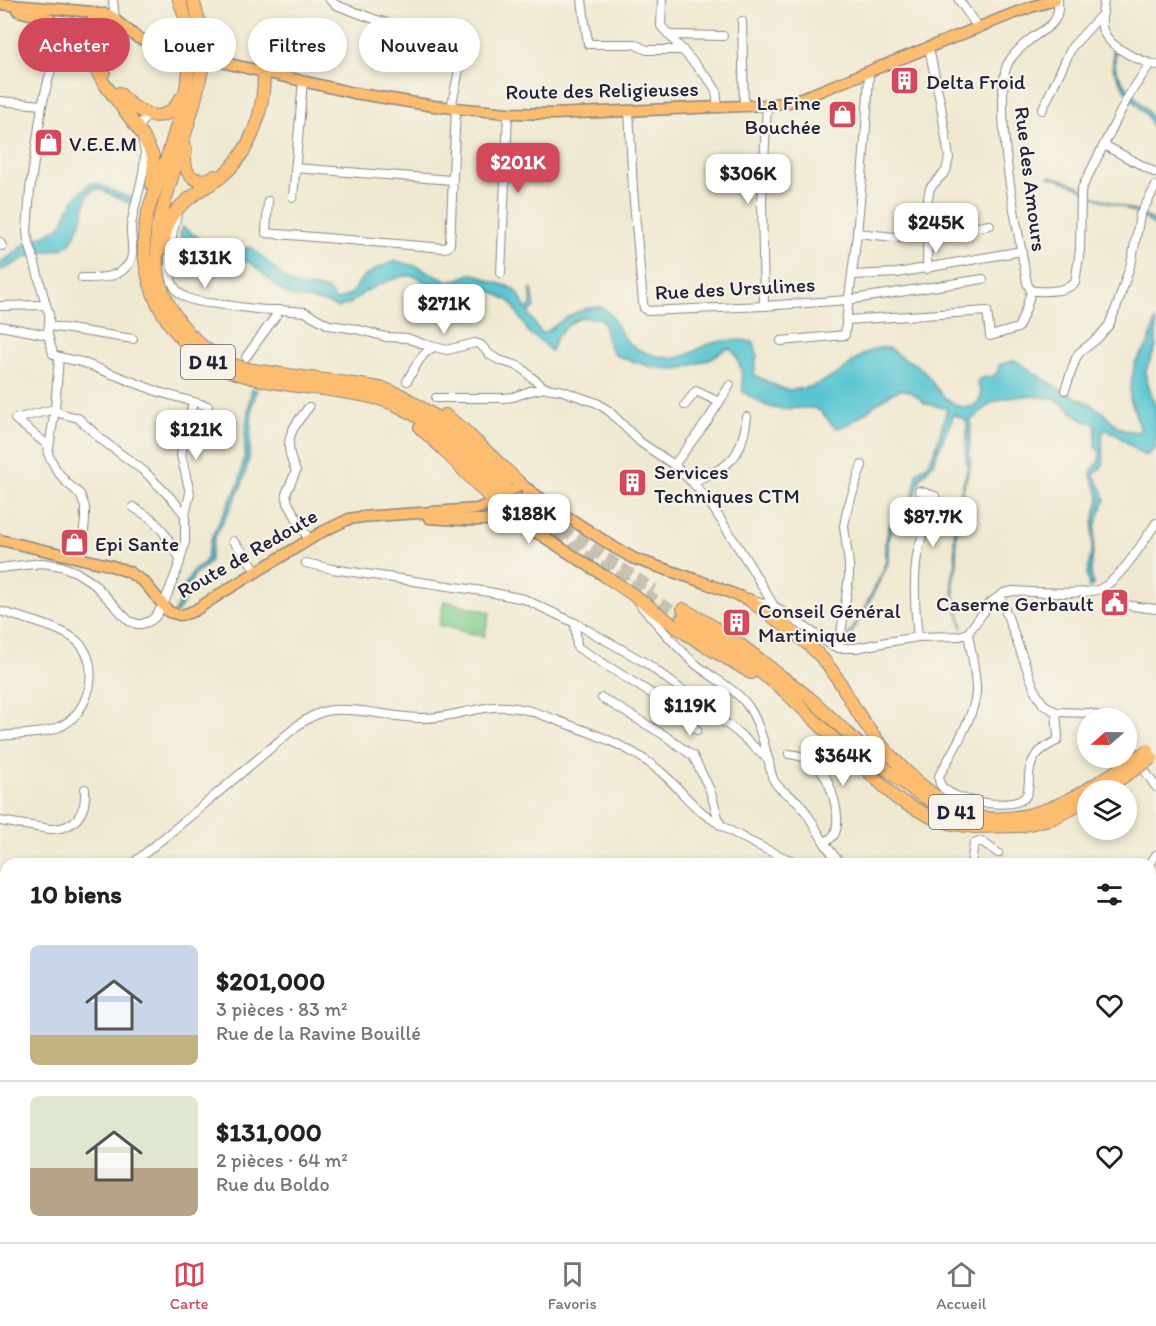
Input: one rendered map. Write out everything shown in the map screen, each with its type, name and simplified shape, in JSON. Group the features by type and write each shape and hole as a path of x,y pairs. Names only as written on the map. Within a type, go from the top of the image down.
{"highway":[{"path":"179,0 185,18"},
{"path":"193,0 198,18"},
{"name":"D 41","path":"150,115 163,115 175,108 189,69 165,162 146,218 143,241 154,298 171,327 193,351 221,369 242,376 362,394 411,420 499,492"},
{"path":"97,72 142,134 153,156 154,166 146,218"},
{"path":"104,72 113,87 123,97 141,112 150,115"},
{"name":"D 41","path":"202,72 157,228 157,267 165,296 178,320 195,339 228,362 253,370 368,386 401,395 438,418 478,454 499,492"},
{"path":"157,267 169,221 197,192 221,177 234,165 248,147 258,117 264,73"},
{"path":"194,104 184,158 186,170 191,177 207,180 234,165"},
{"path":"182,206 198,180"},
{"path":"401,395 441,412 462,428 525,487"},
{"path":"606,577 629,590 699,642 749,672 811,716"},
{"path":"749,600 814,649 830,668 866,725 908,773 944,802 975,817"},
{"path":"774,606 780,623"},
{"name":"D 41","path":"1077,806 1053,818 1010,827 975,827 940,821 923,813 897,799 781,688 681,613 725,634 812,700 881,766 909,789 935,804 958,813 975,817 1014,817 1050,808 1128,769"},
{"name":"D 41","path":"1115,780 1153,752"}],"main road":[{"name":"Route des Religieuses","path":"0,5 92,12 109,17 138,38 170,50 354,93 453,108 553,114 744,107 789,102 1031,6 1057,0"},
{"path":"0,5 46,18"},
{"path":"72,10 82,18"},
{"path":"94,18 109,17"},
{"name":"Route des Religieuses","path":"130,39 138,38"},
{"path":"390,515 455,520 510,517 522,507 525,487"},
{"path":"390,515 472,510 483,507 499,492 525,487 635,559 749,600"},
{"path":"499,492 510,517 538,530 557,545"},
{"path":"538,530 532,521 531,512 538,506 550,505"},
{"name":"Route de Redoute","path":"0,540 110,565 129,572 151,588 169,612 180,615 194,611 256,571 339,523 361,517 390,515"},
{"path":"485,520 529,529 606,577"}],"street":[{"path":"109,17 112,0"},
{"path":"268,201 266,233 444,248 450,244 453,108 462,56 460,48 454,42 374,19 330,0"},
{"path":"582,0 588,44 634,44 647,50 682,50"},
{"path":"662,0 661,26 710,81 716,90 718,107"},
{"path":"959,0 980,27"},
{"name":"Rue des Amours","path":"1031,291 1027,284 1011,194 1002,127 1004,81 1007,65 1021,48 1049,27 1059,10 1057,0"},
{"path":"846,320 987,311 990,336 1018,328 1031,291 1059,291 1075,283 1080,250 1081,192 1129,95 1153,64 1117,48 1104,33 1102,22 1104,0"},
{"path":"1042,110 1072,47 1103,13"},
{"path":"742,21 744,107"},
{"path":"669,34 723,36"},
{"path":"927,269 930,188 946,171 950,158 929,48"},
{"path":"53,72 42,105 30,190 28,236 49,312 53,354 81,362 159,392 208,406"},
{"path":"780,341 845,335 857,233 869,72"},
{"path":"293,196 303,81"},
{"path":"0,102 42,105"},
{"path":"764,306 761,239 767,105"},
{"name":"Rue des Ursulines","path":"628,110 644,308 647,311 848,300 983,279"},
{"path":"501,273 508,113"},
{"path":"82,278 103,278 126,268 130,263 132,218 143,179 145,152 141,127 145,117 150,115"},
{"path":"1104,146 1156,173"},
{"path":"295,168 452,180"},
{"path":"1065,390 1079,353 1098,338 1109,325 1132,260 1140,215 1156,186"},
{"path":"182,206 174,225 169,267 172,282 178,292 186,298 264,311 305,312 329,325 356,329 386,338 407,338 447,350 481,345 490,356 522,368 545,388"},
{"path":"857,233 894,237 927,235 990,225"},
{"path":"852,275 927,269 1022,251"},
{"path":"0,306 46,305"},
{"path":"246,357 280,310"},
{"path":"0,326 133,339"},
{"path":"407,381 421,356 434,346"},
{"path":"59,357 55,409 48,454 57,471 80,494 85,507 81,558"},
{"path":"674,465 708,420 730,385"},
{"path":"436,398 504,398 545,388 560,390 597,403 613,414 640,442 674,465 708,500 774,606"},
{"path":"685,405 696,391 719,402"},
{"path":"0,568 42,563 62,566 85,577 100,589 129,621 142,624 150,621 163,606 185,542 185,515 190,493 181,455 193,402"},
{"path":"309,407 296,423 288,441 296,471 286,494 288,503 309,540"},
{"path":"49,446 15,419 55,409 78,418 102,440 145,472 185,515"},
{"path":"692,482 719,471 734,458 744,438 747,417"},
{"path":"839,648 849,576 844,526 862,465"},
{"path":"918,637 915,605 917,555 934,496 919,491"},
{"path":"133,507 152,519 180,558"},
{"path":"749,600 774,606 826,643 839,648 856,648 918,637 960,636 968,633 991,602 1004,594 1013,591 1085,592 1101,589 1116,578 1156,523"},
{"path":"233,541 256,571"},
{"path":"306,563 524,599 575,623 646,663 736,731 768,759"},
{"path":"606,577 638,603 686,656 744,701 756,719 773,779 798,802 837,858"},
{"path":"1101,589 1119,603 1156,609"},
{"path":"1000,596 1036,693 1043,704 1056,712 1077,713"},
{"path":"0,611 60,631 74,639 85,649 91,664 91,671 84,703 75,716 61,727 40,733 0,736"},
{"path":"575,623 577,647 676,709 697,730"},
{"path":"968,633 976,691 969,716 939,780 944,790 966,799 993,804 1018,802 1024,799 1028,793 1030,767 1037,753 1057,741 1056,712"},
{"path":"602,698 664,735 693,756 710,790 720,824"},
{"path":"139,858 309,717 324,711 339,710 441,718 499,707 537,712 596,734 632,752 661,772 699,810 766,850 785,858"},
{"path":"789,754 799,755 810,761 826,777 834,802 837,823 835,832 825,842"},
{"path":"1145,771 1154,782"},
{"path":"0,821 50,829 66,827 73,823 81,813 86,799 85,789"},
{"path":"972,858 974,844 981,841 998,853"}],"green space":[{"path":"444,601 490,612 484,637 439,625"}],"water":[{"path":"1113,48 1115,67 1120,77 1151,117 1156,134 1147,116 1126,92 1113,68"},
{"path":"1050,176 1079,186 1093,196 1133,210 1151,219 1156,227 1123,207 1093,197 1079,188"},
{"path":"92,183 134,199 133,205 99,189 91,191 87,197 80,224 69,244 60,249 34,254 0,270 0,262 32,240 58,228 74,201"},
{"path":"182,227 208,244 222,249 239,251 251,247 289,282 297,286 325,289 336,301 351,294 362,278 395,261 416,266 449,281 470,274 479,275 515,290 526,309 531,303 530,290 532,289 535,307 528,313 543,333 572,314 596,307 606,310 628,342 644,352 657,356 675,358 714,343 732,340 749,341 754,343 757,355 754,375 784,389 796,390 815,385 827,380 866,353 888,348 920,368 941,394 951,402 968,407 974,405 981,397 977,384 979,379 995,375 999,365 1015,360 1062,391 1089,403 1124,430 1136,432 1141,430 1130,398 1130,388 1135,363 1148,345 1156,319 1156,347 1145,374 1156,408 1156,449 1144,456 1114,433 1106,430 1102,433 1103,464 1094,475 1105,500 1096,523 1091,572 1093,585 1089,587 1087,574 1092,548 1093,523 1099,499 1091,476 1091,471 1098,463 1100,456 1100,452 1095,447 1096,425 1093,422 1084,421 1055,398 1026,396 993,402 971,420 969,457 971,462 959,513 956,539 957,564 953,580 962,628 954,599 952,580 956,563 954,539 957,513 968,467 967,421 954,414 932,465 921,477 916,493 892,527 888,540 888,562 885,570 867,606 846,643 844,642 860,617 883,571 889,526 913,496 917,472 928,464 936,448 947,409 925,403 909,391 898,391 881,400 854,421 836,428 816,409 773,408 743,392 741,369 731,349 726,349 708,360 683,368 652,367 613,353 608,344 602,319 586,317 575,320 566,327 554,341 551,351 529,333 511,302 479,284 449,292 440,292 414,276 403,276 380,284 364,292 351,303 338,308 327,303 291,296 283,292 251,263 243,260 230,262 185,242 180,236"},
{"path":"252,389 257,390 252,406 249,458 242,485 214,539 209,562 194,575 183,604 177,613 174,613 181,592 193,571 205,562 212,536 239,483 245,454 245,436"}],"tunnel":[{"path":"506,483 528,506 654,590"},
{"path":"499,490 551,535 680,616"}],"place":[{"name":"Delta Froid","path":"905,81"},
{"name":"La Fine Bouchée","path":"842,114"},
{"name":"V.E.E.M","path":"48,143"},
{"name":"Services Techniques CTM","path":"633,483"},
{"name":"Epi Sante","path":"74,543"},
{"name":"Caserne Gerbault","path":"1115,603"},
{"name":"Conseil Général Martinique","path":"737,622"}]}
